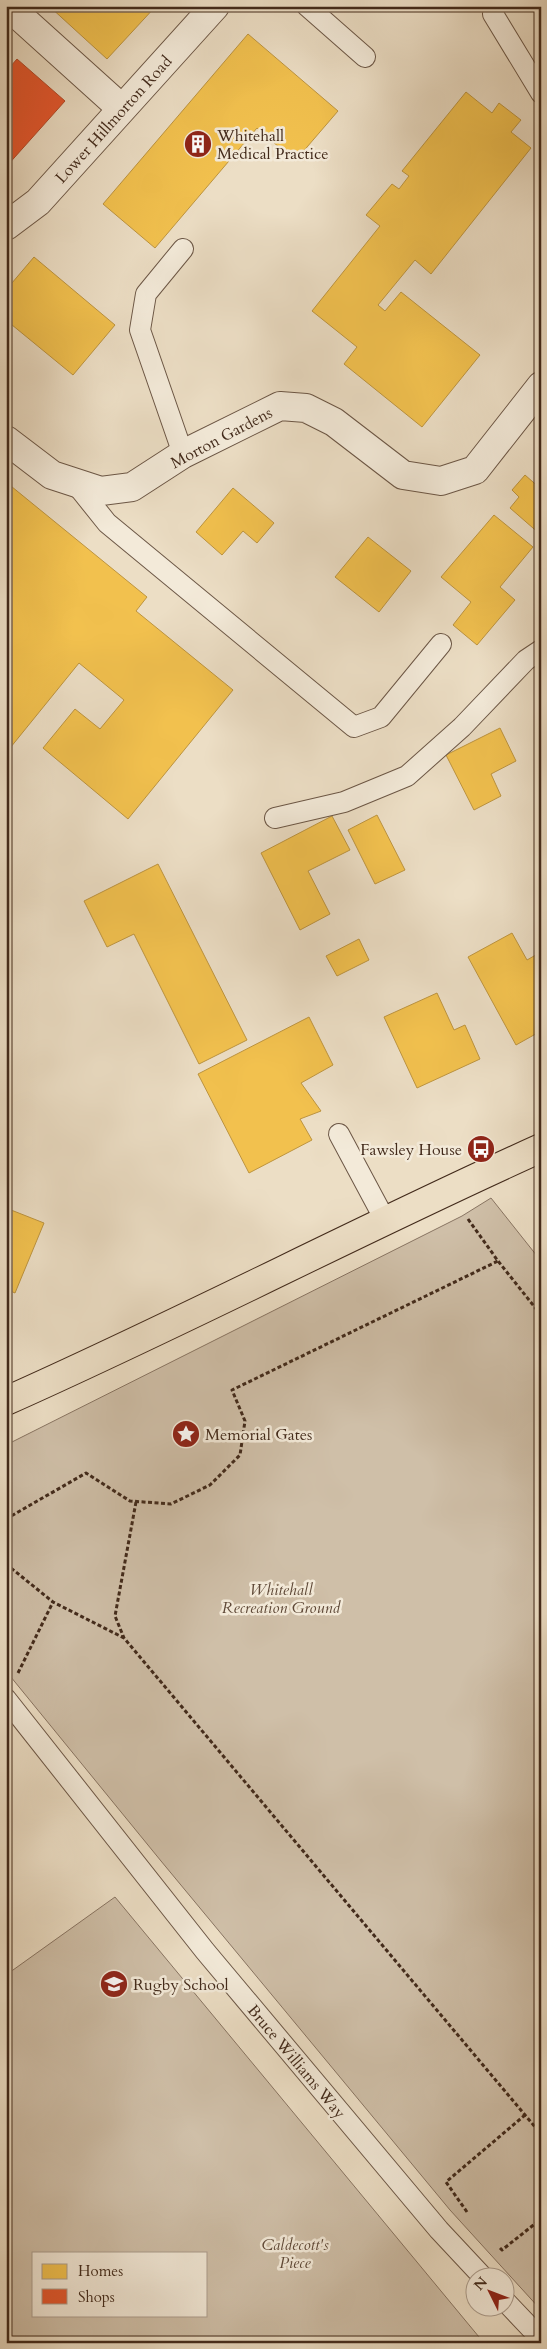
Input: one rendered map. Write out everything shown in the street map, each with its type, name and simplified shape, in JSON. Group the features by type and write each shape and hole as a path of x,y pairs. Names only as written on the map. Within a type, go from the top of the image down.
{"highway":[{"path":"6,1401 91,1363 385,1220 541,1148"}],"street":[{"path":"8,6 122,108"},
{"name":"Lower Hillmorton Road","path":"6,226 38,202 215,6"},
{"name":"Morton Gardens","path":"6,440 52,475 100,491 132,487 183,454 280,406 306,408 334,422 403,475 441,481 475,470 541,386"}],"lane":[{"path":"307,6 365,57"},
{"path":"494,6 493,14 541,92"},
{"path":"183,249 146,294 140,330 183,454"},
{"path":"75,483 107,523 354,727 381,718 441,644"},
{"path":"275,818 344,802 407,776 462,727 526,660 541,650"},
{"path":"339,1134 385,1220"},
{"name":"Bruce Williams Way","path":"6,1699 205,1951 439,2230 473,2266"},
{"path":"514,2311 541,2339"}],"path":[{"path":"448,1190 498,1261 541,1315"},
{"path":"6,1519 86,1473 130,1501 136,1502 170,1504 210,1485 240,1455 245,1421 232,1390 498,1261"},
{"path":"136,1502 115,1616 124,1638 541,2134"},
{"path":"6,1564 53,1602 124,1638"},
{"path":"14,1681 53,1602"},
{"path":"471,2217 446,2182 525,2116"},
{"path":"495,2243 502,2250 541,2219"}],"green space":[{"name":"Whitehall Recreation Ground","path":"491,1198 541,1261 541,2310 514,2280 514,2266 501,2266 450,2210 6,1671 6,1445 462,1216"},
{"name":"Rugby School","path":"115,1897 484,2343 6,2343 6,1975"}],"building: Homes":[{"path":"49,6 156,6 107,59"},
{"name":"Whitehall Medical Practice","path":"248,34 338,111 295,161 257,128 155,248 103,204"},
{"path":"466,92 492,113 499,103 521,120 511,132 531,148 431,274 415,260 378,305 385,311 401,292 480,355 422,427 344,364 357,347 312,311 380,226 366,215 392,184 399,189 409,176 402,171"},
{"path":"34,257 115,325 73,375 6,320 6,290"},
{"path":"525,475 541,489 541,535 510,508 519,497 512,490"},
{"path":"6,482 147,597 136,611 233,690 128,819 43,748 75,709 100,729 124,700 79,663 6,753"},
{"path":"233,488 274,523 257,543 243,531 222,555 196,532"},
{"path":"494,515 533,547 500,587 515,600 477,645 453,625 471,602 441,577"},
{"path":"368,537 411,571 379,612 335,577"},
{"path":"500,728 516,761 491,774 501,796 474,810 446,755"},
{"path":"377,815 405,870 375,884 348,830"},
{"path":"332,816 350,850 308,871 330,914 300,930 261,853"},
{"path":"158,864 247,1040 199,1064 134,934 107,947 84,901"},
{"path":"512,933 527,960 541,952 541,1031 516,1045 468,957"},
{"path":"359,939 369,960 337,976 326,956"},
{"path":"437,993 454,1030 465,1025 480,1059 417,1088 384,1017"},
{"path":"309,1017 333,1065 301,1083 321,1111 300,1119 312,1140 249,1173 198,1074"},
{"path":"6,1208 44,1223 15,1293 6,1289"}],"building: Shops":[{"path":"17,59 65,101 6,167 6,63 10,67"}],"place":[{"name":"Whitehall Medical Practice","path":"198,144"},
{"name":"Fawsley House","path":"481,1149"},
{"name":"Memorial Gates","path":"186,1434"},
{"name":"Rugby School","path":"114,1984"}],"park label":[{"name":"Caldecott's Piece","path":"295,2253"}]}
